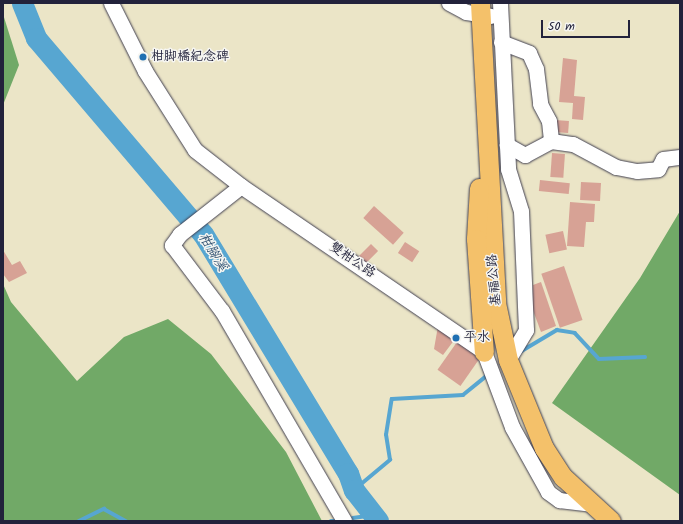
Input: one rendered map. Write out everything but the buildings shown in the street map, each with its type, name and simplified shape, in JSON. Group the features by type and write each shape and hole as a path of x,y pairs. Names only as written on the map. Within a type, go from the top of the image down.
{"main road":[{"name":"基福公路","path":"480,10 487,175 496,303 508,360 544,448 563,477 611,521"},
{"path":"484,352 476,231 479,187 487,175"}],"street":[{"name":"雙柑公路","path":"112,3 178,127 195,150 241,186 484,352"},
{"path":"449,3 480,10 500,10 508,169 521,211 526,330 508,360"},
{"path":"501,42 529,53 536,69 540,104 549,121 551,141"},
{"path":"507,145 525,155 551,141 573,144 616,167 637,171 658,169 663,159 680,157"},
{"path":"241,186 176,239 222,311 344,521"},
{"path":"484,352 512,427 548,492 559,500 591,504"}],"green space":[{"path":"3,14 19,65 3,105"},
{"path":"680,211 680,495 552,403 640,278"},
{"path":"3,284 11,302 77,381 124,337 168,319 211,354 286,452 322,521 3,521"}],"waterway":[{"name":"柑腳溪","path":"22,3 36,38 203,234 348,473 354,490 378,521"},
{"path":"520,352 557,330 575,333 599,359 645,357"},
{"path":"354,490 390,460 386,435 392,399 463,395 489,374"},
{"path":"79,521 104,509 126,521"},
{"path":"353,518 374,515"}],"place":[{"name":"柑脚橋紀念碑","path":"143,57"},
{"name":"平水","path":"456,338"}]}
